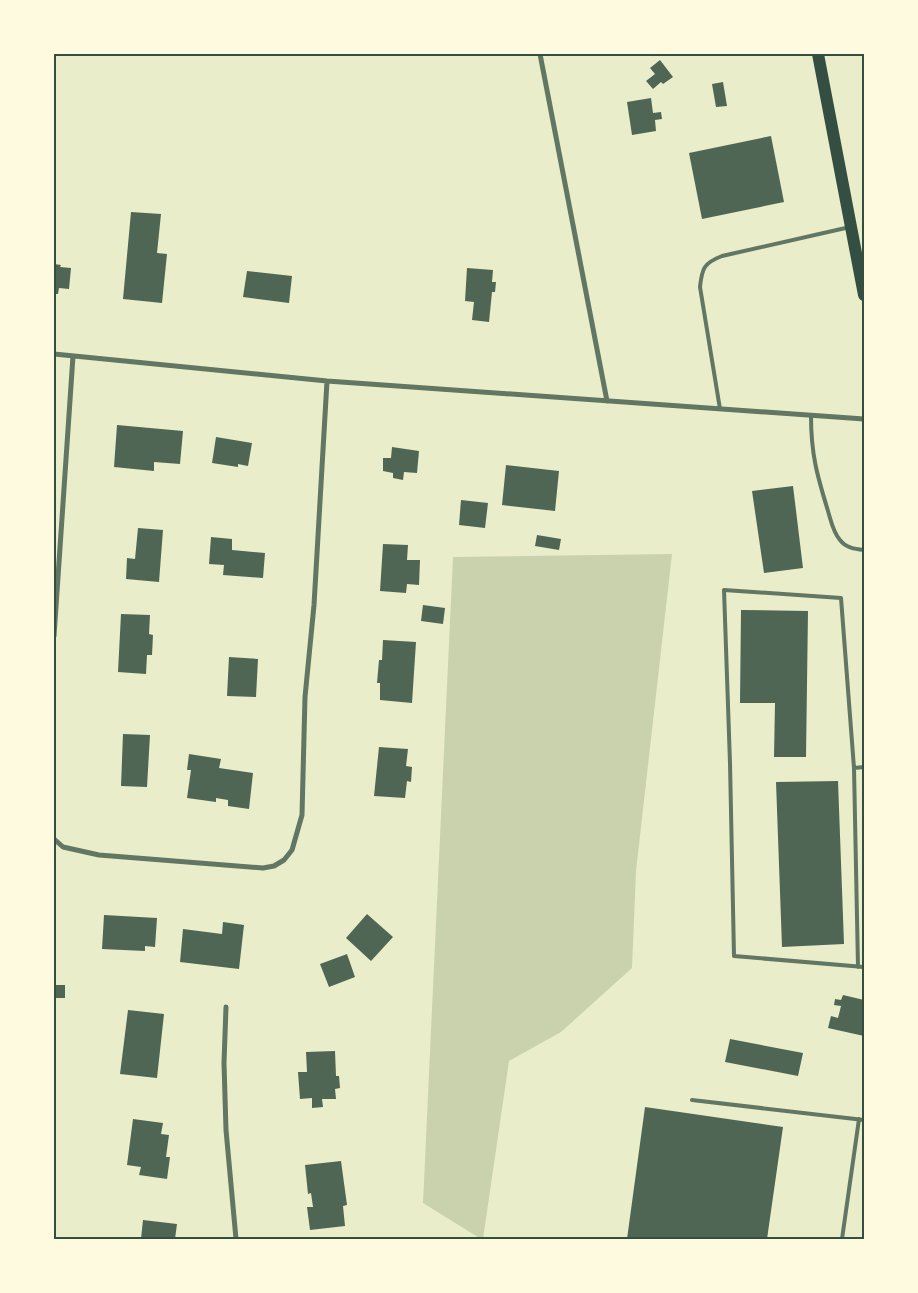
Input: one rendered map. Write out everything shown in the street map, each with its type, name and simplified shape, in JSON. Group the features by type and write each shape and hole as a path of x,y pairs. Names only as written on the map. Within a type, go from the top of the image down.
{"main road":[{"path":"818,54 852,226 862,262 864,295"}],"street":[{"path":"540,54 607,401"},
{"path":"54,354 327,381 864,419"},
{"path":"54,636 73,356"},
{"path":"54,839 63,847 100,855 263,868 274,866 284,860 292,850 302,815 305,697 314,605 327,381"},
{"path":"226,1007 224,1063 226,1130 236,1239"}],"lane":[{"path":"720,409 700,287 701,271 709,260 722,256 852,226"},
{"path":"811,416 812,455 835,532 841,542 852,549 864,550"},
{"path":"858,967 854,768 841,598 724,590 734,956 858,967 864,967"},
{"path":"854,768 864,767"},
{"path":"692,1100 862,1120 842,1239"}],"green space":[{"path":"672,554 636,871 632,968 561,1032 509,1061 483,1239 481,1239 423,1203 453,557"}],"building":[{"path":"660,60 673,77 663,84 661,82 653,89 646,81 655,74 650,68"},
{"path":"723,82 727,106 716,107 712,84"},
{"path":"651,98 653,113 661,112 662,119 655,120 656,131 632,135 627,102"},
{"path":"771,136 784,202 702,219 689,153"},
{"path":"131,212 161,214 157,253 167,254 162,303 123,299"},
{"path":"54,264 61,265 60,267 71,268 69,289 59,288 58,294 54,294"},
{"path":"467,268 493,270 492,282 496,282 495,292 492,292 489,322 472,320 474,302 465,301"},
{"path":"247,271 292,276 289,303 243,297"},
{"path":"117,425 183,431 180,464 154,462 154,471 114,467"},
{"path":"216,437 252,443 248,466 238,464 238,467 212,463"},
{"path":"392,447 419,451 417,473 404,472 403,480 393,478 393,473 383,471 383,458 391,458"},
{"path":"506,465 559,471 555,511 502,505"},
{"path":"793,486 803,568 764,573 752,491"},
{"path":"461,500 488,503 485,528 459,525"},
{"path":"138,528 163,530 159,582 126,579 127,558 135,559"},
{"path":"537,535 561,539 559,550 535,546"},
{"path":"211,537 232,539 232,550 265,553 263,578 223,575 224,565 209,564"},
{"path":"383,544 408,545 407,560 420,560 419,585 407,584 406,593 380,591"},
{"path":"423,605 445,608 443,624 421,621"},
{"path":"741,610 808,611 806,757 774,757 775,703 740,703"},
{"path":"121,614 150,615 149,634 153,635 152,655 147,655 146,674 118,672"},
{"path":"383,640 416,642 412,703 380,700 380,683 377,683 379,660 382,660"},
{"path":"229,657 258,659 256,697 227,696"},
{"path":"123,734 150,735 147,787 121,786"},
{"path":"379,747 408,749 406,766 412,767 411,782 407,781 405,798 374,796"},
{"path":"189,754 221,759 219,768 253,773 249,809 228,806 228,800 216,798 216,802 187,798 191,770 187,770"},
{"path":"838,781 844,944 782,947 776,782"},
{"path":"367,914 393,937 371,961 346,938"},
{"path":"104,915 157,918 155,947 145,946 145,951 102,949"},
{"path":"223,922 244,925 239,969 180,962 183,929 222,934"},
{"path":"347,954 355,977 329,987 320,964"},
{"path":"54,985 65,985 65,998 54,998"},
{"path":"843,995 864,1000 864,1036 828,1028 831,1016 838,1018 841,1006 834,1005 835,999 841,1000"},
{"path":"128,1010 164,1014 157,1078 120,1074"},
{"path":"730,1039 803,1053 798,1076 725,1062"},
{"path":"335,1051 336,1076 339,1076 340,1088 335,1089 336,1099 322,1099 323,1107 312,1108 312,1098 300,1099 298,1072 307,1072 306,1052"},
{"path":"645,1107 783,1127 767,1239 627,1239"},
{"path":"133,1119 163,1123 161,1134 169,1135 166,1157 170,1157 167,1179 139,1175 141,1167 127,1165"},
{"path":"341,1161 347,1205 343,1206 345,1226 310,1230 307,1207 313,1207 311,1193 308,1194 305,1165"},
{"path":"143,1220 177,1224 175,1239 141,1239"}]}
